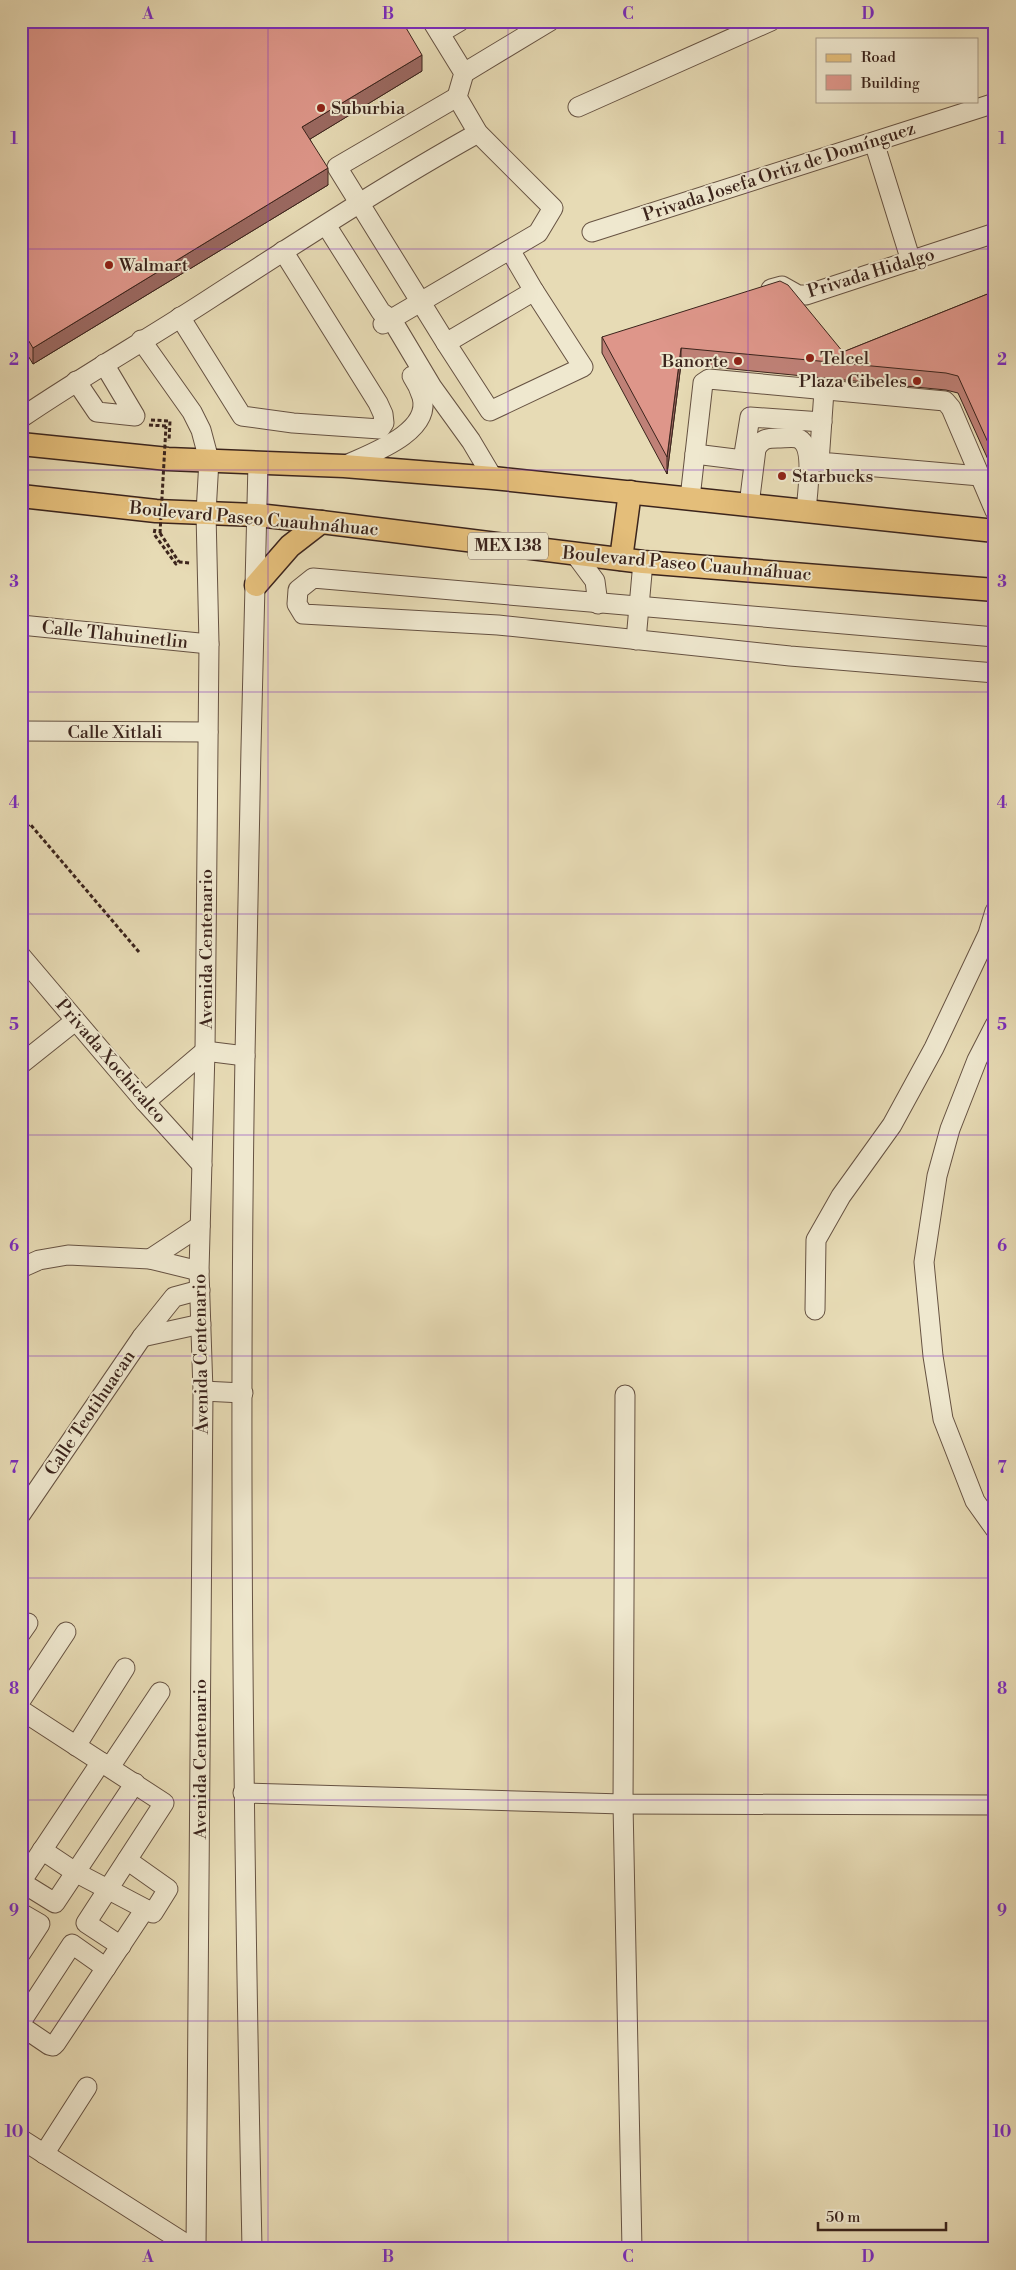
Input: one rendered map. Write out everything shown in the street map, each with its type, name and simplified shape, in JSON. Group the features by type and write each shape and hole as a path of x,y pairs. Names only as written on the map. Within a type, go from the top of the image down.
{"main road":[{"path":"21,444 168,459 344,466 493,478 995,531"},
{"path":"630,492 632,560"},
{"name":"Boulevard Paseo Cuauhnáhuac","path":"21,496 156,511 258,515 632,560 995,590"},
{"path":"256,584 290,546 321,522"}],"street":[{"path":"460,21 436,27 464,73"},
{"path":"510,250 583,367 490,411 337,167 457,97 464,73 550,21"},
{"path":"578,107 771,21"},
{"path":"385,319 421,302 538,233 553,208 478,132 457,97"},
{"name":"Privada Josefa Ortiz de Domínguez","path":"592,232 995,103"},
{"path":"21,418 76,381 180,318 283,251 478,132"},
{"path":"874,142 911,261"},
{"path":"326,225 385,319 471,441 493,478"},
{"name":"Privada Hidalgo","path":"757,293 782,286 798,295 803,295 995,233"},
{"path":"180,318 242,416 293,423 380,429 384,423 383,414 378,403 283,251"},
{"path":"446,343 534,290"},
{"path":"344,466 410,432 420,419 423,410 423,398 385,319"},
{"name":"Avenida Centenario","path":"141,340 192,412 201,430 209,460 206,513 209,644 205,1050 199,1270 203,1391 195,2249"},
{"path":"76,381 97,412 135,416 104,364"},
{"path":"690,498 703,383 709,379 945,401 950,408 995,511"},
{"path":"824,391 819,462 980,476"},
{"path":"694,454 744,460 750,417 822,422"},
{"path":"749,505 756,449 760,442 768,438 798,438 804,443 809,453 806,511"},
{"path":"252,2249 243,1793 242,1393 244,1056 258,463"},
{"path":"575,554 595,581 598,604"},
{"path":"632,560 638,607 636,640"},
{"path":"995,637 313,578 298,590 296,604 303,614 498,625 790,656 995,673"},
{"name":"Calle Tlahuinetlin","path":"21,625 209,644"},
{"name":"Calle Xitlali","path":"21,731 208,732"},
{"path":"815,1310 816,1240 841,1196 892,1125 934,1048 988,934 995,911"},
{"name":"Privada Xochicalco","path":"21,956 145,1102 202,1164"},
{"path":"21,1064 75,1021"},
{"path":"995,1025 977,1060 950,1130 937,1176 924,1262 933,1356 943,1419 975,1501 995,1529"},
{"path":"145,1102 205,1050 244,1056"},
{"path":"150,1259 200,1226"},
{"path":"21,1268 39,1260 68,1254 150,1259 199,1270"},
{"name":"Calle Teotihuacan","path":"21,1514 142,1337 174,1297 200,1290"},
{"name":"Calle Teotihuacan","path":"142,1337 201,1324"},
{"path":"203,1391 242,1393"},
{"path":"625,1394 623,1804 632,2249"},
{"path":"21,1700 66,1632"},
{"path":"76,1746 125,1668"},
{"path":"135,1783 54,1903 21,1882 42,1850 160,1692"},
{"path":"21,1710 164,1803 86,1923 121,1946"},
{"path":"243,1793 623,1804 995,1805"},
{"path":"42,1850 75,1872 152,1914 169,1890 127,1860"},
{"path":"21,2026 49,2045 55,2045 145,1910"},
{"path":"21,1913 40,1924 21,1953"},
{"path":"21,2022 72,1944 106,1968"},
{"path":"44,2154 87,2087"},
{"path":"21,2139 195,2249"}],"path":[{"path":"156,511 154,534 176,564 179,562 160,533 166,426 148,425 149,420 170,421"},
{"path":"21,831 30,824 139,952"}],"building":[{"name":"Walmart","path":"21,21 402,21 422,55 302,127 328,168 33,348 21,328"},
{"name":"Plaza Cibeles","path":"780,281 788,285 843,352 995,291 995,458 958,376 946,373 681,348 667,457 602,337"}],"place":[{"name":"Suburbia","path":"321,108"},
{"name":"Walmart","path":"109,265"},
{"name":"Telcel","path":"810,358"},
{"name":"Banorte","path":"738,361"},
{"name":"Plaza Cibeles","path":"917,381"},
{"name":"Starbucks","path":"782,476"}]}
